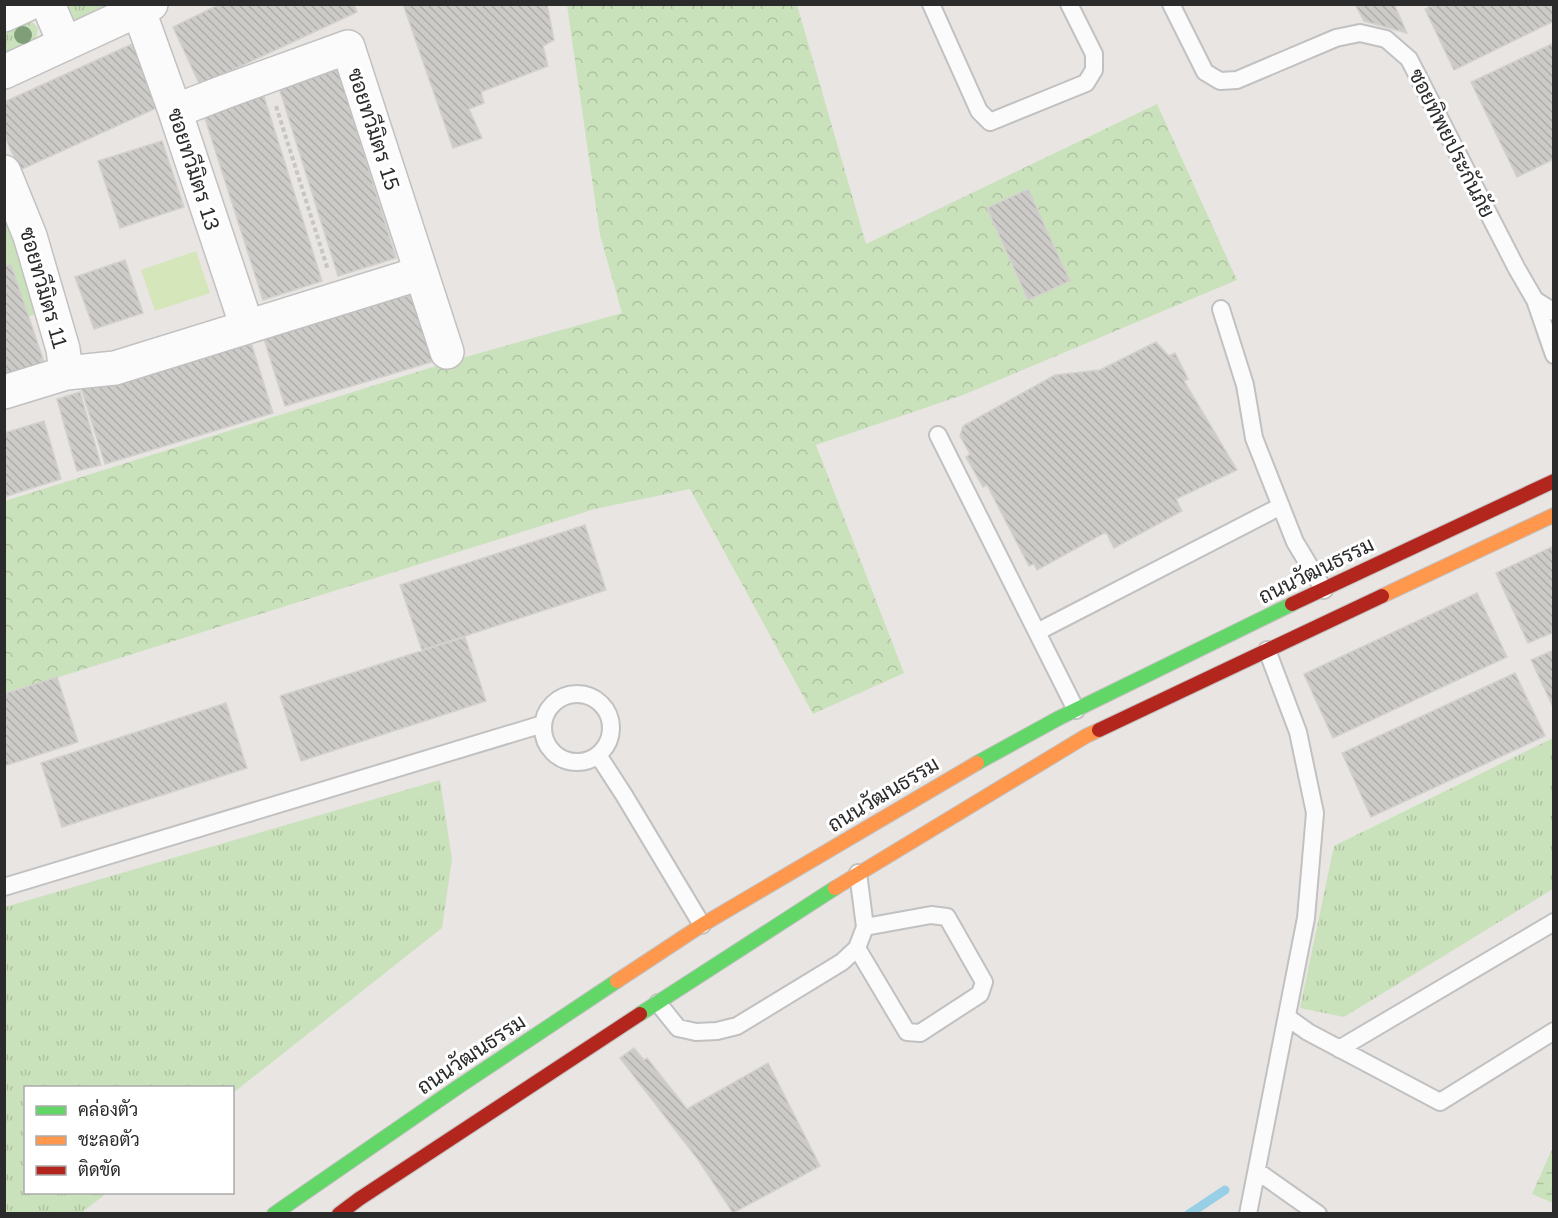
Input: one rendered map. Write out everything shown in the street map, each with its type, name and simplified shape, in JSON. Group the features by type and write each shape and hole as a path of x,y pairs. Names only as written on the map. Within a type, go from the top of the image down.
{"street":[{"path":"4,15 28,4"},
{"path":"48,4 65,44"},
{"path":"4,72 143,6"},
{"name":"ซอยทวีมิตร 13","path":"143,6 175,111 247,327"},
{"name":"ซอยทวีมิตร 15","path":"175,111 348,47 447,352"},
{"name":"ซอยทวีมิตร 11","path":"4,172 30,236 63,349 66,373"},
{"path":"4,392 66,373 115,368 421,273"},
{"name":"ถนนวัฒนธรรม","path":"274,1214 458,1087 638,975 702,926 850,858 1086,736 1261,637 1324,590 1554,481"},
{"name":"ถนนวัฒนธรรม","path":"339,1214 655,999 811,902 850,858 972,766 1076,710 1261,637 1554,515"}],"lane":[{"path":"931,4 979,111 990,122 1086,83 1094,70 1094,54 1069,4"},
{"name":"ซอยทิพยประกันภัย","path":"1171,4 1205,72 1220,81 1237,80 1336,38 1360,33 1386,39 1409,59 1535,300 1554,355"},
{"name":"ซอยทิพยประกันภัย","path":"1535,300 1554,312"},
{"path":"1221,309 1245,385 1254,438 1295,542 1324,590"},
{"path":"938,435 1076,710"},
{"path":"1037,632 1281,506"},
{"path":"1248,1214 1306,918 1315,813 1298,732 1261,637"},
{"path":"583,694 602,705 608,714 611,725 610,736 606,746 598,755 577,762 566,760 548,746 543,724 546,713 561,697 583,694"},
{"path":"4,887 543,724"},
{"path":"598,755 702,926"},
{"path":"655,999 678,1028 696,1032 717,1032 737,1026 842,962 857,948 865,927 850,858"},
{"path":"857,948 907,1032 920,1033 980,994 984,982 947,917 931,915 865,927"},
{"path":"1340,1049 1554,921"},
{"path":"1287,1017 1308,1032 1440,1102 1554,1031"},
{"path":"1257,1171 1318,1214"}],"path":[{"path":"267,76 337,299"}],"green space":[{"path":"67,5 113,5 78,21 68,16 63,9"},
{"path":"567,5 797,5 866,244 1157,104 1237,280 963,395 816,445 904,673 813,714 690,489 595,509 5,694 5,501 455,360 622,313 600,235"},
{"path":"30,20 38,28 36,39 5,53 4,28"},
{"path":"4,199 42,312 5,324 4,324"},
{"path":"196,251 210,293 155,311 141,270"},
{"path":"1553,738 1553,889 1344,1017 1300,1008 1334,846"},
{"path":"440,780 452,859 442,928 234,1092 234,1086 24,1086 24,1194 106,1194 81,1213 5,1213 5,907"},
{"path":"1553,1147 1553,1203 1532,1194"}],"building":[{"path":"220,4 354,4 357,12 200,85 173,27"},
{"path":"403,4 547,4 554,40 543,46 548,66 481,92 484,103 469,109 482,138 453,148"},
{"path":"1355,4 1394,4 1407,33 1364,21"},
{"path":"1434,4 1554,4 1554,21 1454,70 1425,9"},
{"path":"1554,43 1554,159 1517,177 1471,82"},
{"path":"132,44 161,106 20,170 4,135 4,102"},
{"path":"335,60 396,258 338,276 276,78"},
{"path":"262,90 322,281 263,300 202,109"},
{"path":"162,141 184,207 120,228 98,161"},
{"path":"1028,189 1070,281 1028,300 987,208"},
{"path":"125,260 143,313 94,329 75,277"},
{"path":"11,264 45,365 4,375 4,266"},
{"path":"415,293 435,361 285,406 264,339"},
{"path":"249,336 273,413 105,464 81,388"},
{"path":"1156,342 1169,356 1175,353 1188,379 1184,381 1237,470 1176,499 1182,511 1114,548 1106,532 1037,570 1034,564 1029,566 987,485 983,487 966,457 970,454 960,436 963,426 1055,375 1100,370"},
{"path":"80,392 101,465 77,471 57,399"},
{"path":"44,421 61,479 4,497 4,433"},
{"path":"585,525 606,590 422,650 400,585"},
{"path":"1554,546 1554,632 1528,643 1496,573"},
{"path":"1477,593 1507,657 1333,738 1304,674"},
{"path":"465,637 486,701 301,761 280,696"},
{"path":"1554,650 1554,709 1531,660"},
{"path":"1515,673 1545,736 1371,817 1342,753"},
{"path":"57,677 78,742 4,766 4,694"},
{"path":"226,703 247,768 62,827 41,763"},
{"path":"634,1048 644,1060 647,1058 687,1109 768,1063 820,1166 733,1213 699,1161 620,1058"}],"waterway":[{"path":"1189,1214 1225,1190"}],"traffic: fast":[{"path":"977,763 1059,718 1292,604"},
{"path":"640,1014 835,888"},
{"path":"274,1214 617,981"}],"traffic: slow":[{"path":"1382,596 1554,515"},
{"path":"835,888 1099,730"},
{"path":"617,981 702,925 977,763"}],"traffic: jam":[{"path":"1292,604 1554,481"},
{"path":"1099,730 1382,596"},
{"path":"339,1214 640,1014"}]}
